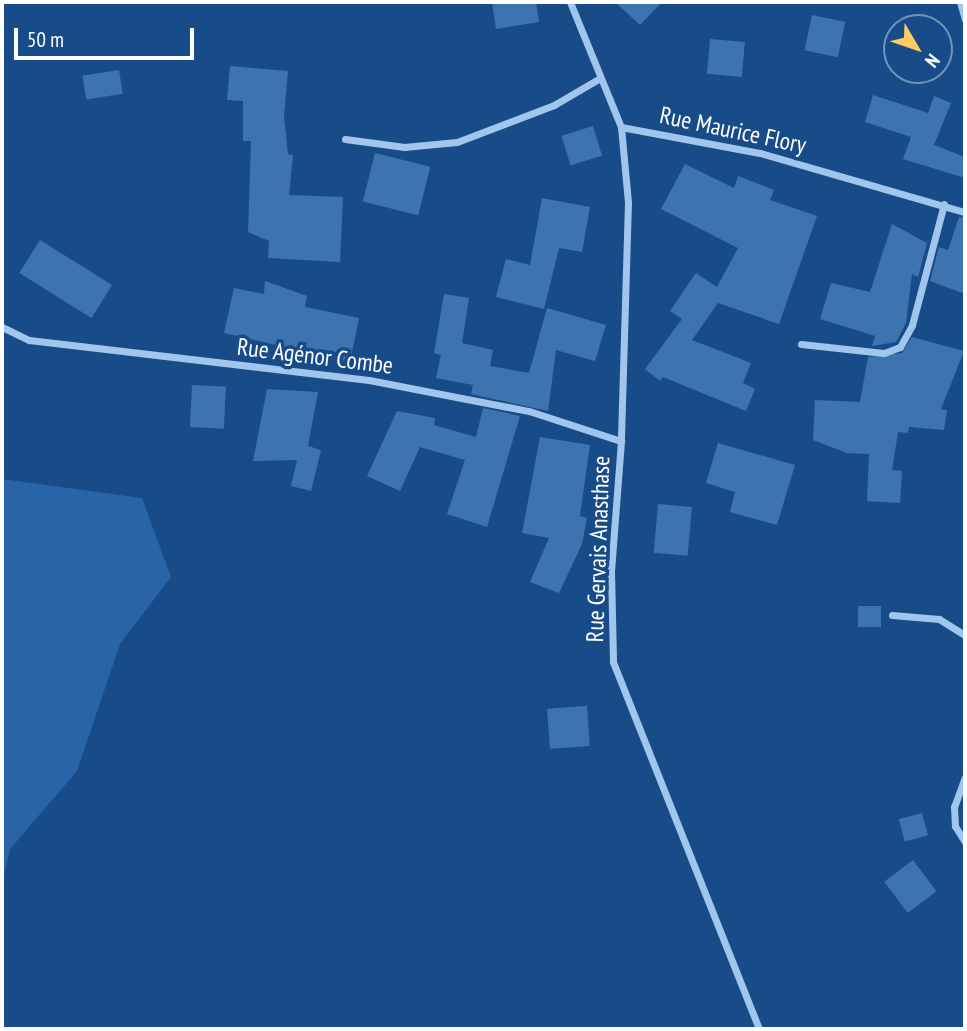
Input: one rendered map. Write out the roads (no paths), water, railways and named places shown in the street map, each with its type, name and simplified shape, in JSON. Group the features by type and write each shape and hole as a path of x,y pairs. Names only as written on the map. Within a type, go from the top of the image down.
{"street":[{"name":"Rue Maurice Flory","path":"570,2 621,127 760,153 965,212"},
{"path":"961,2 965,20"},
{"path":"345,139 404,147 457,142 554,105 600,78"},
{"name":"Rue Gervais Anasthase","path":"621,127 628,202 621,441 611,571 613,662 759,1029"},
{"path":"802,344 884,353 900,347 912,325 944,204"},
{"name":"Rue Agénor Combe","path":"2,327 29,340 369,380 529,411 621,441"},
{"path":"892,615 939,619 965,635"},
{"path":"965,777 954,807 956,825 965,842"}]}
